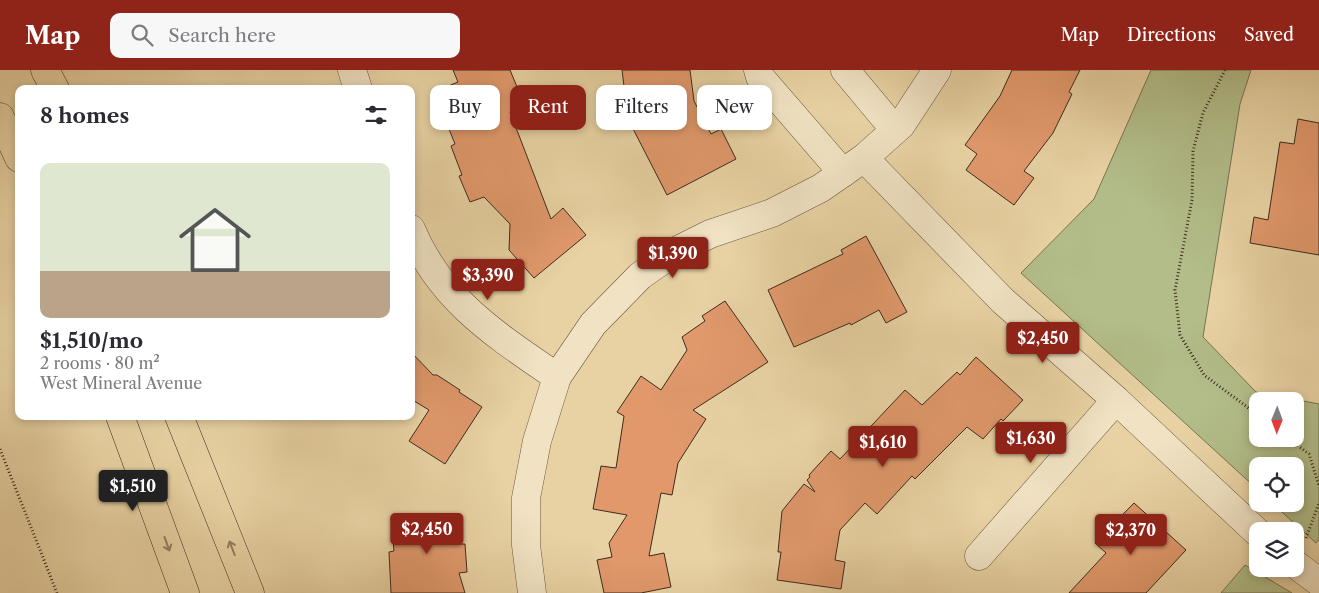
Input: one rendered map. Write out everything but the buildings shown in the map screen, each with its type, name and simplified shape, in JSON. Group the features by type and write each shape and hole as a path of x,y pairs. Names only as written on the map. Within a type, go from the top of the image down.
{"main road":[{"path":"45,70 53,85"},
{"path":"0,118 15,150"},
{"path":"121,420 185,593"},
{"path":"181,420 250,593"}],"street":[{"path":"352,70 357,85"},
{"path":"758,70 760,77 853,166 1116,400 1249,525"},
{"path":"844,70 895,130"},
{"path":"532,593 526,546 526,498 537,441 557,377 593,324 640,276 689,245 710,234 772,213 821,188 853,166 895,130 938,70"},
{"path":"415,238 426,261 435,274 467,312 494,334 557,377"},
{"path":"979,556 1116,400"},
{"path":"1304,561 1319,582"}],"path":[{"path":"1225,70 1203,113 1193,151 1192,200 1176,290 1180,336 1204,375 1249,408"},
{"path":"1300,448 1308,454 1319,486"},
{"path":"0,450 57,593"},
{"path":"1304,542 1319,504"}],"green space":[{"path":"1151,70 1251,70 1240,104 1203,337 1256,392 1249,392 1249,448 1304,448 1304,401 1319,404 1319,539 1316,543 1304,532 1304,522 1293,522 1282,512 1304,512 1304,457 1249,457 1249,482 1021,273 1094,199"},
{"path":"1245,565 1249,567 1249,577 1265,577 1292,593 1221,593"}]}
